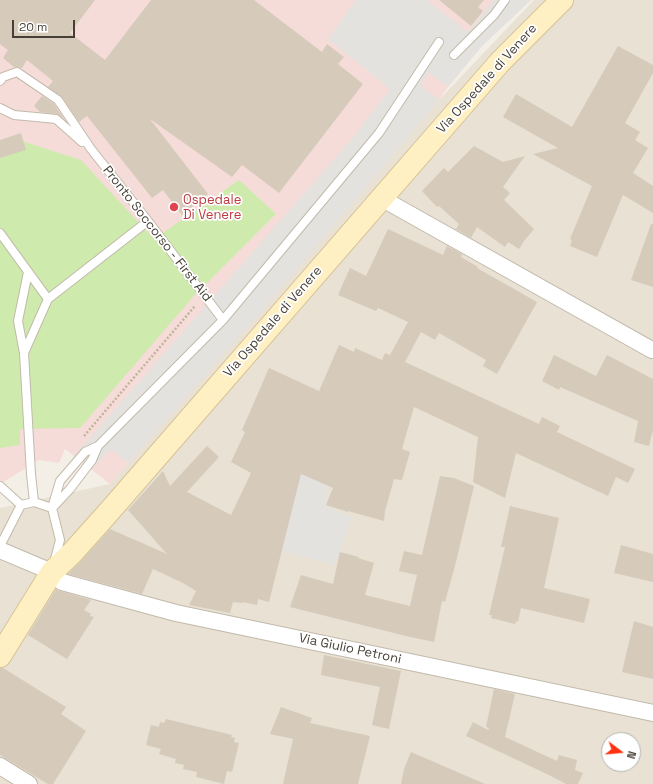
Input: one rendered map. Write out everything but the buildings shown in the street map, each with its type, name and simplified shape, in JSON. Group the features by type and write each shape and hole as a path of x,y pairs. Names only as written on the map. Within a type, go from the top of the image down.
{"street":[{"name":"Via Ospedale di Venere","path":"0,656 52,572 72,553 107,514 500,62 562,0"},
{"path":"381,198 652,350"},
{"name":"Via Giulio Petroni","path":"0,550 52,572 62,582 176,613 653,713"},
{"path":"0,766 29,784"}],"lane":[{"path":"454,55 494,15 504,0"},
{"path":"52,572 60,540 52,508 60,481 85,452 98,446 223,320 379,133 439,42"},
{"path":"0,81 3,77 17,72 58,100 91,149"},
{"path":"0,108 14,116 56,120 91,149"},
{"name":"Pronto Soccorso - First Aid","path":"91,149 223,320"},
{"path":"24,353 48,299 148,221"},
{"path":"0,233 48,299"},
{"path":"28,272 18,321 24,353 34,502"},
{"path":"52,508 70,489 92,460 98,446"},
{"path":"0,486 21,505"},
{"path":"0,546 21,505 34,502 52,508"}],"path":[{"path":"82,438 204,294"}],"shaded area":[{"name":"Ospedale Di Venere","path":"0,0 531,0 482,46 439,100 259,314 110,484 65,449 59,463 39,460 0,484"},
{"path":"356,0 427,0 468,32 494,0 531,0 482,46 448,87 429,73 422,83 422,87 439,100 259,314 128,463 115,452 108,451 91,470 74,456 351,140 390,89 328,39"},
{"path":"534,0 653,0 653,784 0,784 0,508 110,484 439,100"},
{"path":"296,459 332,476 325,499 333,510 352,517 335,565 273,549"}],"green space":[{"path":"22,141 81,160 154,239 239,180 276,214 193,297 80,428 20,429 20,445 0,448 0,155"}],"place":[{"name":"Ospedale Di Venere","path":"174,207"}]}
